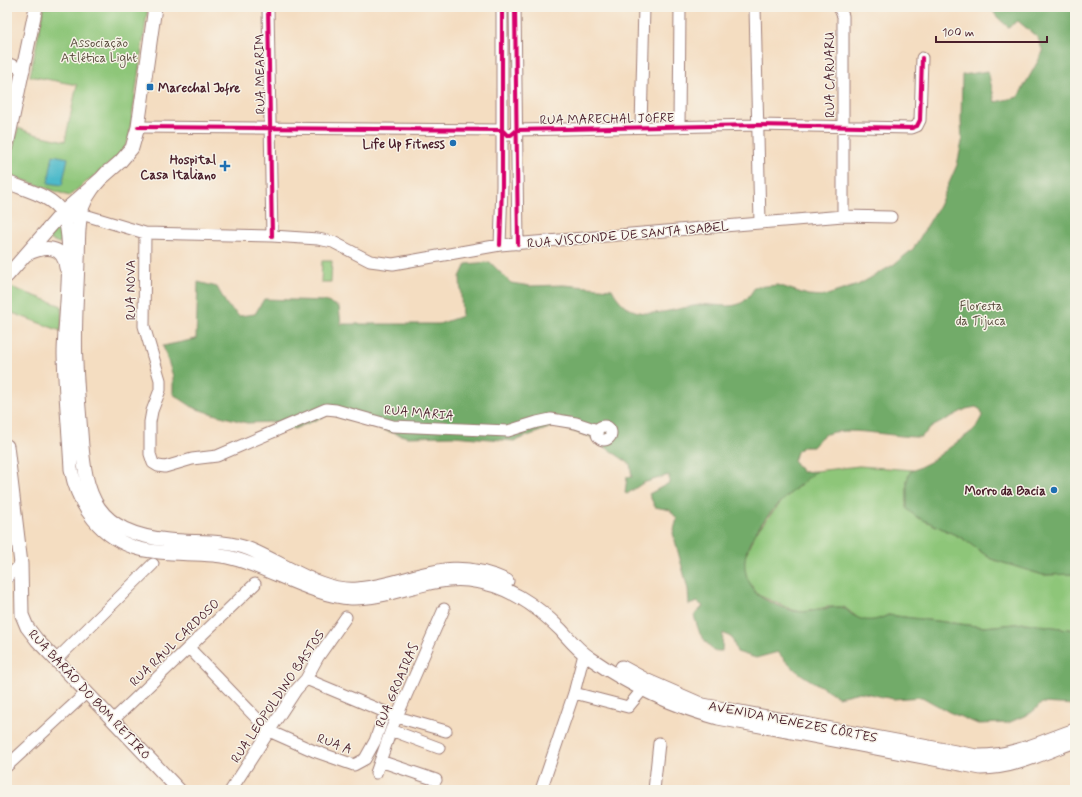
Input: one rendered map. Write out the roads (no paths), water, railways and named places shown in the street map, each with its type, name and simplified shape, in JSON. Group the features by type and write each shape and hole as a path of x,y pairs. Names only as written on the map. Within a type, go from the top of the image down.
{"main road":[{"path":"7,145 24,70 36,7"},
{"path":"7,276 25,255 64,218 108,171 128,154 135,139 138,127 155,7"},
{"name":"AVENIDA MENEZES CÔRTES","path":"108,171 92,190 81,213 75,348 84,475 87,486 100,509 117,525 139,535 168,540 223,543 238,546 336,588 364,588 430,572 450,569 484,572 520,587 533,595 560,617 587,647 606,659 672,692 703,705 717,708 977,756 1001,755 1014,752 1075,730"},
{"path":"7,182 49,200 64,218"},
{"name":"AVENIDA MENEZES CÔRTES","path":"64,218 67,275 64,354 71,469 78,497 92,518 104,530 118,539 139,549 231,557 341,597 360,598 432,582 450,580 482,582 499,586 529,602 584,654 644,689 679,706 718,718 981,768 997,768 1012,765 1075,741"},
{"path":"25,255 41,248 52,249 62,257 66,265 67,275"},
{"name":"RUA BARÃO DO BOM RETIRO","path":"7,446 21,564 24,621 31,633 175,789"}],"street":[{"name":"RUA MEARIM","path":"268,7 272,236"},
{"path":"500,245 502,7"},
{"path":"515,7 518,244"},
{"path":"641,127 644,7"},
{"path":"679,126 680,7"},
{"path":"755,7 760,223"},
{"name":"RUA CARUARU","path":"839,7 843,16 843,216"},
{"name":"RUA MARECHAL JOFRE","path":"138,127 502,128 507,135 510,135 517,127 757,125 912,128 917,126 920,120 922,58"},
{"path":"7,63 24,70"},
{"path":"64,218 81,213"},
{"name":"RUA VISCONDE DE SANTA ISABEL","path":"81,213 145,233 272,236 318,239 333,242 355,255 382,264 409,262 500,245 843,216 891,217"},
{"name":"RUA NOVA","path":"145,233 144,326 160,380 160,390 152,411 150,422 150,454 153,463"},
{"name":"RUA MARIA","path":"153,463 158,466 165,466 192,459 217,456 326,409 336,410 393,426 508,431 551,419 597,430"},
{"path":"7,578 21,564"},
{"path":"56,660 153,564"},
{"name":"RUA RAUL CARDOSO","path":"112,720 255,584"},
{"name":"RUA GROAIRAS","path":"376,773 391,730 444,609"},
{"name":"RUA LEOPOLDINO BASTOS","path":"231,790 296,690 306,679 318,657 346,617"},
{"path":"188,648 269,731"},
{"path":"541,790 574,692 584,654"},
{"path":"306,679 397,717 446,731"},
{"path":"574,692 628,707 644,689"},
{"path":"7,766 86,693"},
{"name":"RUA A","path":"269,731 308,748 354,765 365,759 375,740 385,712"},
{"path":"391,730 439,748"},
{"path":"654,790 659,743"},
{"path":"380,761 436,780"}],"water":[{"path":"53,155 68,158 62,185 48,183"}],"place":[{"name":"Marechal Jofre","path":"150,87"},
{"name":"Life Up Fitness","path":"453,143"},
{"name":"Hospital Casa Italiano","path":"225,166"},
{"name":"Morro da Bacia","path":"1054,490"}],"park label":[{"name":"Associação Atlética Light","path":"99,50"},
{"name":"Floresta da Tijuca","path":"981,312"}]}
